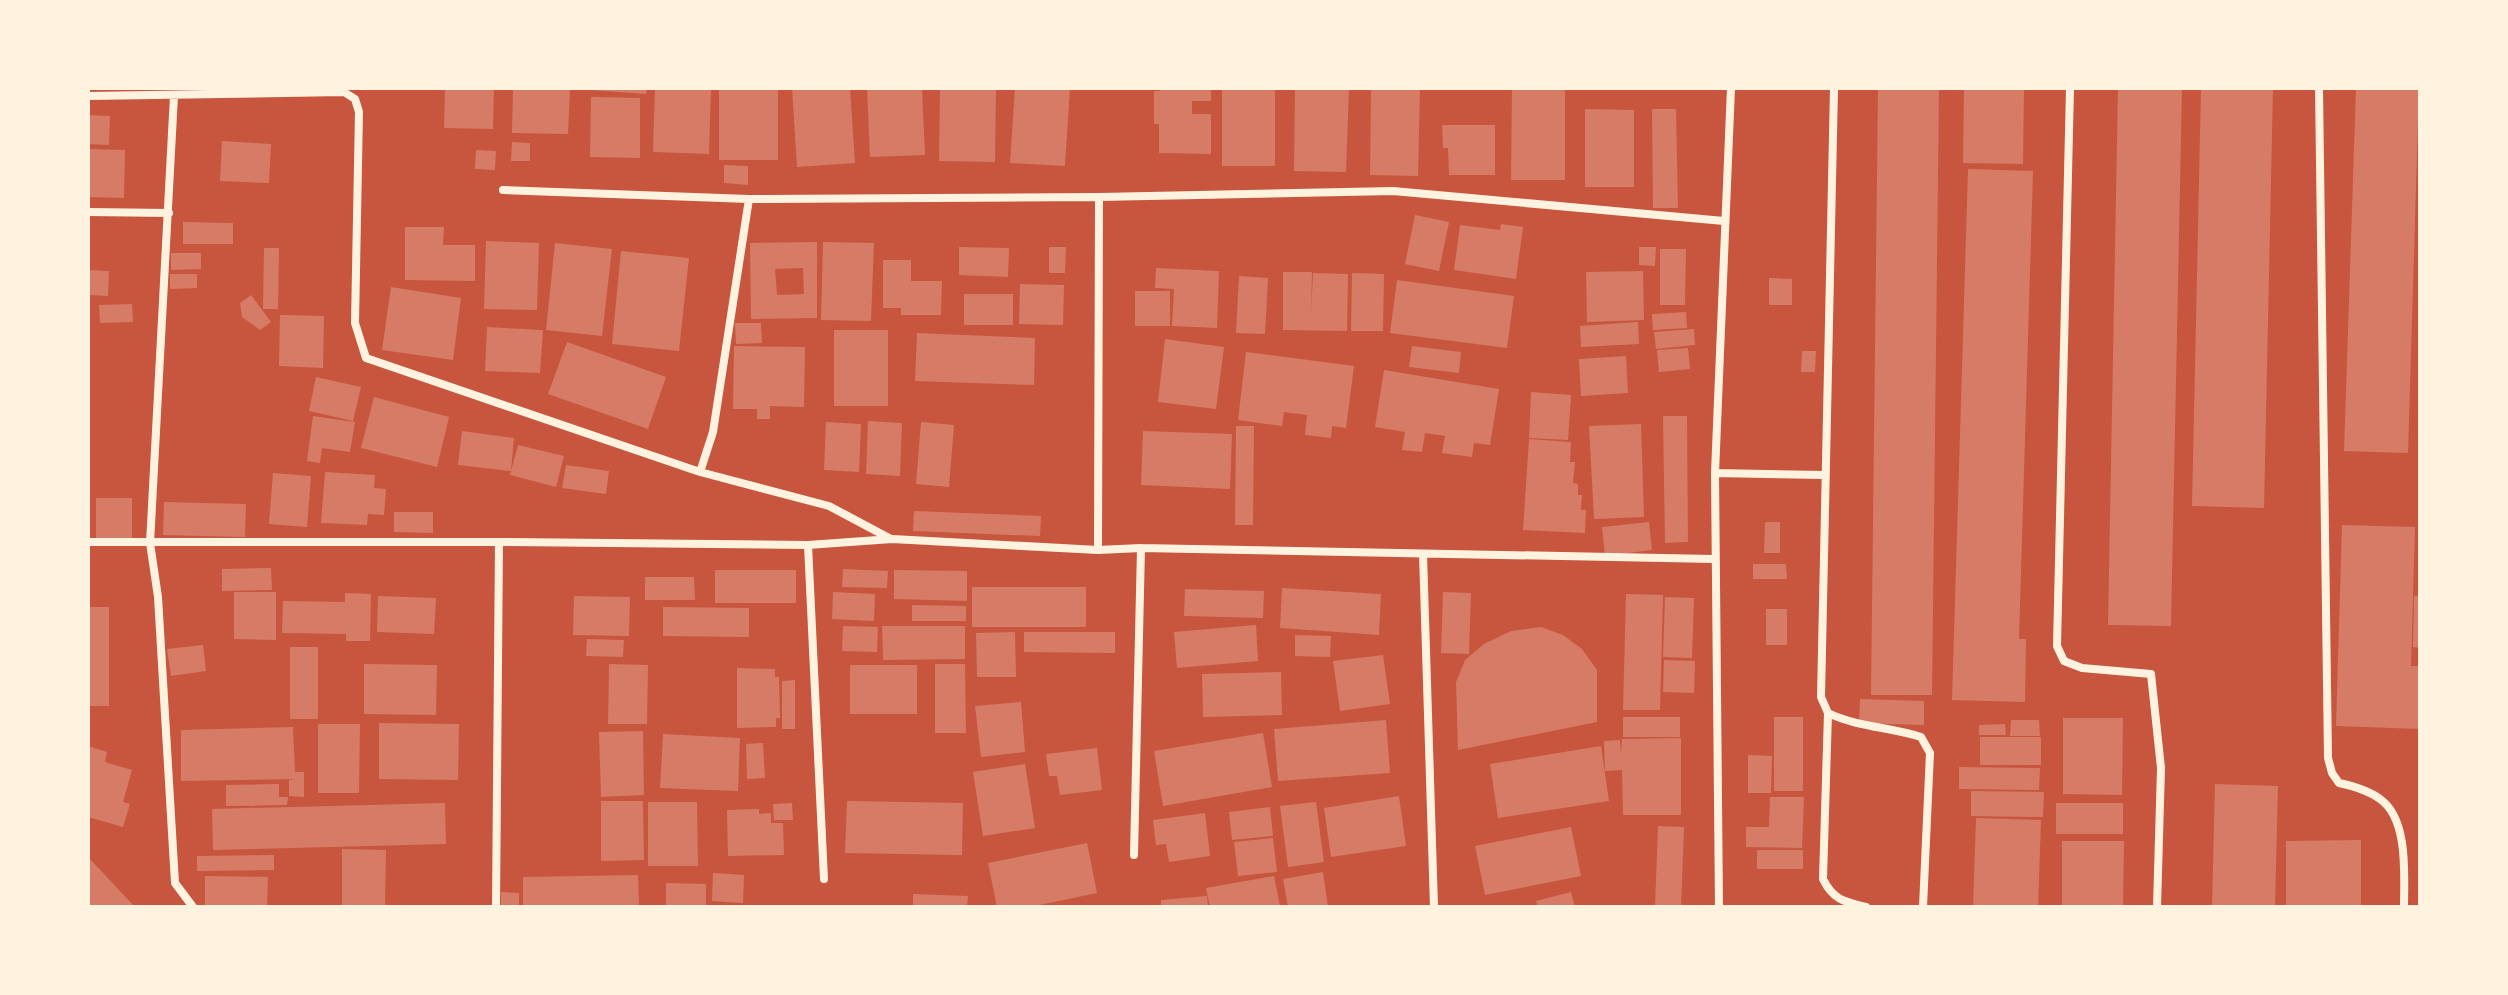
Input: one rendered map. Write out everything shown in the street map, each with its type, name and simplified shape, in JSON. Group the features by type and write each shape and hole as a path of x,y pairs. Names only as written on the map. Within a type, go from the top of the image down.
{"street":[{"path":"1719,907 1715,473 1731,88"},
{"path":"1834,88 1821,697 1828,713 1823,879 1830,893 1841,902 1866,907"},
{"path":"2070,88 2057,646 2064,661 2082,668 2151,674 2161,768 2157,907"},
{"path":"2319,88 2328,758 2339,783 2383,800 2398,825 2404,854 2404,907"},
{"path":"88,96 344,92 355,99 359,112 355,323 366,358 700,472 829,506 892,539"},
{"path":"174,96 150,543 158,597 175,883 193,907"},
{"path":"503,190 749,199 1393,191 1724,221"},
{"path":"1098,550 1099,197"},
{"path":"700,472 713,432 749,199"},
{"path":"88,212 169,213"},
{"path":"1715,473 1825,475"},
{"path":"88,542 808,545 892,539 1098,550 1141,548 1714,559"},
{"path":"496,907 499,542"},
{"path":"808,545 824,879"},
{"path":"1134,855 1141,548"},
{"path":"1423,554 1434,907"},
{"path":"1828,713 1846,722 1902,730 1921,737 1930,753 1923,907"}],"building":[{"path":"445,88 494,88 493,129 444,128"},
{"path":"513,88 570,88 568,134 512,133"},
{"path":"591,88 647,88 646,94"},
{"path":"655,88 711,88 709,154 653,152"},
{"path":"719,88 778,88 778,160 719,160"},
{"path":"792,88 850,88 855,163 797,167"},
{"path":"867,88 922,88 925,155 870,157"},
{"path":"940,88 996,88 995,162 939,161"},
{"path":"1015,88 1070,88 1065,166 1010,163"},
{"path":"1160,88 1211,88 1211,101 1192,101 1192,114 1211,114 1211,154 1159,153 1159,124 1154,124 1154,91 1160,91"},
{"path":"1222,88 1275,88 1275,166 1222,166"},
{"path":"1295,88 1349,88 1346,172 1294,171"},
{"path":"1371,88 1420,88 1418,176 1370,175"},
{"path":"1512,88 1565,88 1565,180 1511,180"},
{"path":"1878,88 1939,88 1932,695 1871,695"},
{"path":"1964,88 2024,88 2023,164 1963,163"},
{"path":"2118,88 2182,88 2171,626 2108,625"},
{"path":"2201,88 2273,88 2264,508 2192,506"},
{"path":"2356,88 2419,88 2408,453 2344,451"},
{"path":"591,97 640,98 640,158 590,157"},
{"path":"1585,109 1634,110 1634,187 1585,187"},
{"path":"1652,109 1676,109 1678,208 1653,208"},
{"path":"88,115 110,116 109,145 88,144"},
{"path":"1442,125 1495,125 1495,175 1449,175 1448,148 1443,148"},
{"path":"222,141 271,144 269,183 220,181"},
{"path":"512,142 530,143 530,161 511,161"},
{"path":"88,149 125,150 124,198 88,197"},
{"path":"476,150 496,151 495,170 475,169"},
{"path":"724,165 748,166 748,185 724,183"},
{"path":"1968,169 2033,171 2019,639 2026,639 2025,702 1952,700"},
{"path":"1415,215 1449,222 1439,271 1405,264"},
{"path":"183,222 233,223 233,244 183,244"},
{"path":"1501,224 1523,227 1516,279 1454,270 1460,225 1500,230"},
{"path":"405,227 444,227 443,245 475,245 475,281 405,280"},
{"path":"486,241 539,243 537,310 484,309"},
{"path":"817,242 817,318 751,319 750,243","holes":["803,268 804,294 777,295 775,269"]},
{"path":"823,242 874,243 871,321 821,320"},
{"path":"555,243 612,249 602,336 546,330"},
{"path":"959,247 1009,248 1008,277 959,275"},
{"path":"1049,247 1066,247 1065,273 1049,273"},
{"path":"1639,247 1656,247 1655,266 1639,265"},
{"path":"264,248 279,248 278,309 263,309"},
{"path":"1660,249 1686,249 1685,305 1660,305"},
{"path":"621,251 689,258 679,351 612,344"},
{"path":"171,253 201,253 201,269 171,270"},
{"path":"883,260 911,260 911,281 942,281 941,315 901,315 901,308 883,308"},
{"path":"1156,268 1219,271 1217,328 1172,326 1174,289 1155,288"},
{"path":"88,270 109,271 108,296 88,295"},
{"path":"1643,271 1644,320 1587,322 1586,272"},
{"path":"1283,272 1312,272 1311,316 1313,273 1348,274 1347,331 1283,330"},
{"path":"1352,273 1384,274 1383,331 1351,331"},
{"path":"170,274 197,274 197,288 170,289"},
{"path":"1239,276 1268,278 1265,334 1236,333"},
{"path":"1769,278 1792,279 1792,305 1769,305"},
{"path":"1397,280 1514,296 1507,348 1390,333"},
{"path":"1020,284 1064,285 1063,325 1019,324"},
{"path":"391,287 461,298 453,360 382,350"},
{"path":"1135,291 1170,291 1170,326 1135,326"},
{"path":"964,294 1013,294 1013,325 964,325"},
{"path":"251,295 271,322 260,330 242,317 240,303"},
{"path":"132,304 133,322 100,323 99,305"},
{"path":"1686,312 1687,328 1653,330 1652,314"},
{"path":"280,315 324,316 323,368 279,366"},
{"path":"1638,322 1639,344 1581,347 1580,326"},
{"path":"735,323 761,323 762,343 736,344"},
{"path":"487,327 543,330 540,373 485,371"},
{"path":"1694,329 1695,345 1656,349 1654,332"},
{"path":"834,330 888,330 888,406 834,406"},
{"path":"917,333 1035,338 1034,385 915,381"},
{"path":"1165,339 1224,347 1216,409 1158,402"},
{"path":"567,342 666,377 648,429 548,394"},
{"path":"734,346 805,347 804,407 770,406 770,419 757,419 757,409 733,409"},
{"path":"1412,346 1461,352 1459,373 1409,367"},
{"path":"1688,348 1690,369 1659,372 1657,350"},
{"path":"1802,351 1816,351 1815,372 1801,372"},
{"path":"1246,352 1354,366 1346,428 1332,426 1331,438 1305,435 1307,415 1284,412 1282,426 1238,420"},
{"path":"1626,356 1628,393 1581,396 1579,359"},
{"path":"1384,370 1499,389 1490,445 1474,443 1472,457 1442,453 1445,436 1425,433 1422,452 1402,450 1405,432 1375,427"},
{"path":"316,377 361,387 353,421 309,411"},
{"path":"1531,392 1571,395 1568,440 1529,438"},
{"path":"374,397 449,417 437,467 361,448"},
{"path":"313,416 355,422 350,452 322,448 320,463 307,461"},
{"path":"1663,416 1687,416 1688,542 1665,543"},
{"path":"868,421 902,423 900,476 866,474"},
{"path":"826,422 861,424 859,472 824,470"},
{"path":"921,422 954,425 949,487 916,484"},
{"path":"1641,424 1644,517 1594,519 1589,426"},
{"path":"1236,426 1254,426 1253,525 1235,525"},
{"path":"462,431 514,438 511,471 458,465"},
{"path":"1143,431 1232,434 1230,489 1141,485"},
{"path":"1529,439 1571,442 1570,462 1575,462 1573,483 1578,484 1578,495 1582,495 1581,510 1586,510 1585,533 1523,530"},
{"path":"518,445 564,456 556,487 510,475"},
{"path":"566,465 609,471 606,494 562,488"},
{"path":"325,472 375,475 374,488 386,489 384,515 368,514 367,525 321,523"},
{"path":"273,473 311,476 307,527 269,524"},
{"path":"96,498 132,498 132,539 96,539"},
{"path":"164,502 246,504 245,537 163,535"},
{"path":"914,511 1041,516 1040,536 913,531"},
{"path":"394,512 433,512 433,533 394,532"},
{"path":"1649,522 1652,550 1605,556 1602,527"},
{"path":"1765,522 1780,522 1780,553 1764,553"},
{"path":"2342,525 2415,527 2411,666 2420,666 2420,729 2336,726"},
{"path":"1753,564 1786,564 1787,579 1753,579"},
{"path":"271,568 272,590 222,591 222,569"},
{"path":"843,569 888,571 887,588 842,587"},
{"path":"715,570 796,570 796,603 715,603"},
{"path":"894,570 967,571 967,601 894,599"},
{"path":"645,577 694,577 695,600 645,600"},
{"path":"972,587 1086,587 1086,627 972,627"},
{"path":"1282,588 1381,594 1379,635 1280,628"},
{"path":"1185,589 1264,591 1263,618 1184,616"},
{"path":"234,592 276,592 276,640 234,639"},
{"path":"833,592 875,594 874,621 832,619"},
{"path":"1443,592 1471,593 1469,654 1441,653"},
{"path":"345,593 371,594 370,641 346,641 346,634 282,633 283,601 345,602"},
{"path":"1626,594 1663,595 1660,710 1623,710"},
{"path":"378,596 436,598 434,634 377,632"},
{"path":"574,596 630,597 629,636 573,635"},
{"path":"2414,596 2420,596 2420,648 2413,647"},
{"path":"1665,597 1694,598 1692,658 1663,657"},
{"path":"912,605 966,606 966,621 912,621"},
{"path":"88,607 109,607 109,706 88,706"},
{"path":"663,607 749,608 749,637 663,636"},
{"path":"1766,609 1787,609 1787,645 1766,645"},
{"path":"1256,625 1258,661 1177,668 1174,632"},
{"path":"843,626 878,627 877,652 842,651"},
{"path":"882,626 965,626 965,659 883,660"},
{"path":"1541,627 1563,635 1582,649 1597,670 1597,722 1458,750 1456,682 1465,660 1484,644 1511,631"},
{"path":"1015,632 1016,677 977,677 976,633"},
{"path":"1024,632 1115,632 1115,653 1024,652"},
{"path":"1295,635 1331,636 1330,657 1295,656"},
{"path":"587,639 624,640 623,657 586,656"},
{"path":"203,645 206,671 171,676 167,649"},
{"path":"290,647 318,647 318,719 290,719"},
{"path":"1383,655 1390,704 1340,711 1333,661"},
{"path":"1664,660 1695,661 1694,693 1663,692"},
{"path":"364,664 437,665 436,715 364,714"},
{"path":"609,664 648,665 647,724 608,724"},
{"path":"935,664 965,664 966,733 935,733"},
{"path":"850,665 917,665 917,714 850,714"},
{"path":"737,668 775,669 775,677 779,677 780,718 776,718 776,727 737,728"},
{"path":"1281,672 1282,715 1203,717 1202,674"},
{"path":"795,680 795,729 782,729 782,681"},
{"path":"1860,699 1924,701 1924,725 1859,723"},
{"path":"1021,702 1025,752 981,757 975,706"},
{"path":"1623,717 1680,717 1680,737 1623,737"},
{"path":"1774,717 1803,717 1803,791 1774,791"},
{"path":"2063,718 2123,718 2122,795 2063,794"},
{"path":"1386,720 1390,773 1278,781 1274,729"},
{"path":"2011,720 2039,720 2040,736 2010,736"},
{"path":"379,723 459,724 458,780 379,779"},
{"path":"318,724 360,724 359,793 318,793"},
{"path":"2005,724 2006,735 1979,735 1979,725"},
{"path":"293,727 295,772 304,772 304,797 289,796 289,780 296,779 181,781 181,730"},
{"path":"643,731 644,795 601,797 599,732"},
{"path":"1263,733 1272,787 1163,806 1154,751"},
{"path":"663,734 740,738 738,791 660,788"},
{"path":"1980,737 2041,737 2041,765 1980,765"},
{"path":"1681,738 1681,815 1623,815 1622,770 1605,771 1604,741 1620,740 1621,754 1622,739"},
{"path":"763,743 765,778 747,779 746,744"},
{"path":"88,746 107,752 105,762 132,770 123,802 130,804 123,827 88,817"},
{"path":"1601,746 1609,801 1498,818 1490,764"},
{"path":"1097,748 1102,790 1060,795 1057,776 1049,776 1046,754"},
{"path":"1748,755 1772,756 1771,793 1748,793"},
{"path":"1025,764 1035,828 983,836 973,772"},
{"path":"1959,767 2040,768 2039,790 1959,789"},
{"path":"279,784 279,797 288,797 287,805 226,806 226,785"},
{"path":"2215,784 2278,786 2275,907 2212,907"},
{"path":"1971,791 2044,792 2043,817 1971,816"},
{"path":"1399,796 1406,846 1331,857 1324,808"},
{"path":"1770,797 1804,797 1802,848 1746,847 1746,827 1769,827"},
{"path":"601,801 643,801 644,860 601,861"},
{"path":"847,801 963,803 962,855 845,853"},
{"path":"648,802 697,802 698,866 648,866"},
{"path":"1316,802 1324,862 1288,867 1280,806"},
{"path":"445,803 446,844 213,850 212,809"},
{"path":"792,803 793,820 774,820 773,804"},
{"path":"2056,803 2123,803 2123,834 2056,834"},
{"path":"1270,807 1273,836 1232,840 1229,812"},
{"path":"759,809 759,814 771,813 771,823 783,823 784,855 728,856 727,810"},
{"path":"1205,813 1210,856 1169,862 1166,844 1156,845 1153,820"},
{"path":"1976,818 2041,820 2038,907 1973,907"},
{"path":"1658,826 1684,827 1681,907 1655,907"},
{"path":"1571,827 1581,876 1485,895 1475,846"},
{"path":"1273,838 1277,872 1238,876 1234,842"},
{"path":"2361,840 2361,907 2286,907 2286,841"},
{"path":"2062,841 2124,841 2123,907 2062,907"},
{"path":"1087,843 1097,893 1030,907 997,907 988,863"},
{"path":"342,849 386,850 385,907 342,907"},
{"path":"1757,850 1803,850 1803,869 1757,869"},
{"path":"274,855 274,870 197,871 197,856"},
{"path":"88,857 135,907 88,907"},
{"path":"1323,872 1328,907 1288,907 1283,879"},
{"path":"713,873 744,875 743,903 712,901"},
{"path":"638,875 639,907 523,907 523,877"},
{"path":"205,876 268,877 267,907 205,907"},
{"path":"1274,876 1280,906 1210,907 1206,888"},
{"path":"666,883 706,884 706,907 666,907"},
{"path":"501,892 519,893 519,907 501,907"},
{"path":"1571,892 1575,907 1538,907 1536,901"},
{"path":"913,894 968,896 967,907 913,907"},
{"path":"1207,896 1208,907 1161,907 1161,900"}]}
